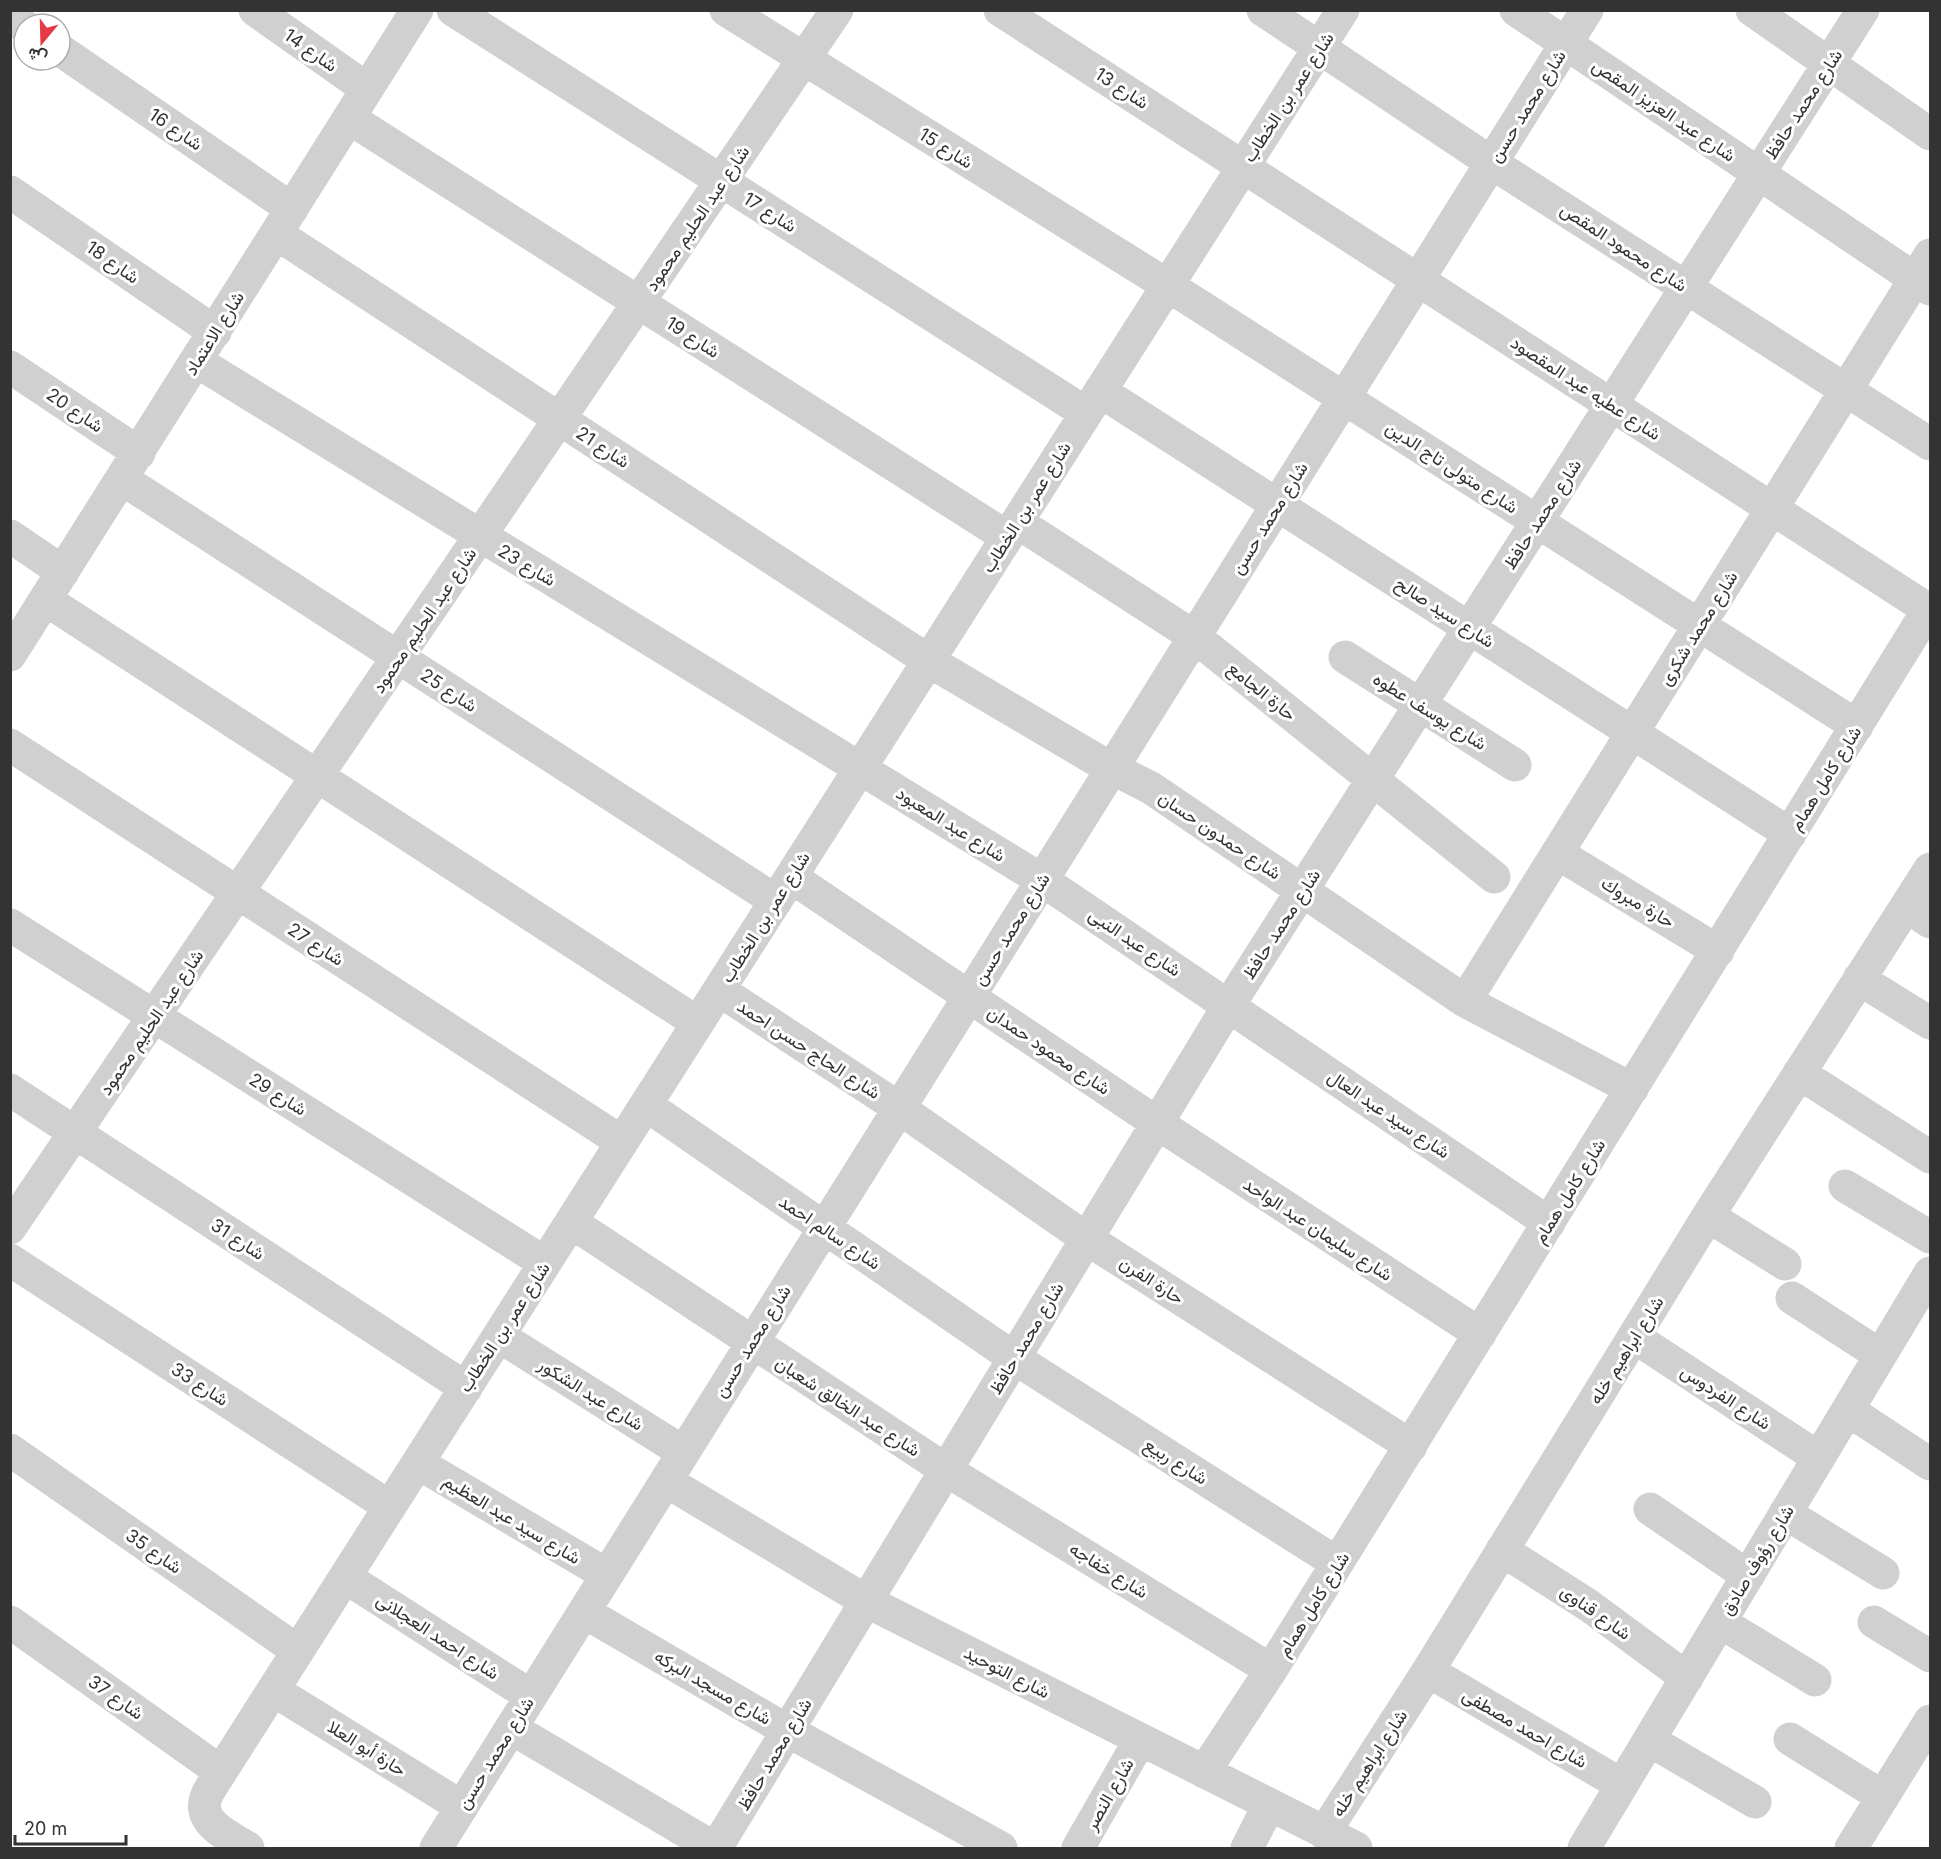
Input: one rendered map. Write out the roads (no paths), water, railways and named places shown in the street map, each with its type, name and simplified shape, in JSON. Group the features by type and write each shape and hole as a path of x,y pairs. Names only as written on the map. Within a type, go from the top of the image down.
{"street":[{"name":"شارع 14","path":"255,10 367,89"},
{"name":"شارع الاعتماد","path":"10,655 417,10"},
{"name":"شارع 17","path":"453,10 722,181 1093,402"},
{"name":"شارع 15","path":"726,10 1167,285"},
{"name":"شارع عبد الحليم محمود","path":"10,1228 837,10"},
{"name":"شارع 13","path":"1000,10 1244,166"},
{"name":"شارع محمود المقص","path":"1263,10 1492,163 1930,444"},
{"name":"شارع عمر بن الخطاب","path":"248,1848 212,1827 204,1808 205,1798 1343,10"},
{"name":"شارع عبد العزيز المقص","path":"1516,10 1759,173 1925,274"},
{"name":"شارع محمد حسن","path":"436,1848 1587,10"},
{"path":"1752,10 1930,134"},
{"name":"شارع محمد حافظ","path":"715,1848 1229,1005 1863,10"},
{"name":"شارع 16","path":"72,59 284,221"},
{"name":"شارع 19","path":"349,118 639,303 1012,530"},
{"name":"شارع عطيه عبد المقصود","path":"1244,166 1930,609"},
{"name":"شارع 18","path":"10,192 214,333"},
{"name":"شارع 21","path":"284,221 560,419 929,661"},
{"name":"شارع محمد شكرى","path":"1465,1001 1846,390 1925,274"},
{"name":"شارع متولى تاج الدين","path":"1167,285 1857,726"},
{"name":"شارع 23","path":"196,361 859,768"},
{"name":"شارع 20","path":"10,367 130,466"},
{"name":"شارع سيد صالح","path":"1093,402 1277,504 1790,834"},
{"name":"شارع 25","path":"130,466 399,658 783,889"},
{"name":"حارة الجامع","path":"1012,530 1195,637 1494,877"},
{"path":"10,537 63,572"},
{"path":"46,600 698,1023"},
{"name":"شارع كامل همام","path":"1204,1772 1338,1563 1930,609"},
{"name":"شارع يوسف عطوه","path":"1345,657 1515,765"},
{"name":"شارع حمدون حسان","path":"929,661 1151,788 1465,1001 1632,1089"},
{"name":"شارع 27","path":"10,745 622,1142"},
{"name":"شارع عبد المعبود","path":"859,768 1042,880"},
{"name":"حارة مبروك","path":"1557,853 1718,951"},
{"name":"شارع ابراهيم خله","path":"1324,1833 1428,1671 1708,1216 1859,979 1919,914 1930,869"},
{"name":"شارع عبد النبى","path":"1042,880 1229,1005"},
{"name":"شارع محمود حمدان","path":"783,889 970,995 1157,1123"},
{"name":"شارع 29","path":"10,925 545,1263"},
{"path":"1859,979 1930,1023"},
{"name":"شارع الحاج حسن احمد","path":"719,990 899,1108"},
{"name":"شارع سيد عبد العال","path":"1229,1005 1549,1222"},
{"path":"1799,1073 1930,1157"},
{"name":"شارع 31","path":"10,1090 466,1388"},
{"name":"شارع سالم احمد","path":"646,1105 1014,1358"},
{"name":"حارة الفرن","path":"899,1108 1087,1239 1411,1446"},
{"name":"شارع سليمان عبد الواحد","path":"1157,1123 1480,1334"},
{"path":"1845,1186 1930,1237"},
{"path":"1708,1216 1785,1264"},
{"name":"شارع عبد الخالق شعبان","path":"571,1222 946,1470"},
{"name":"شارع 33","path":"10,1260 390,1507"},
{"name":"شارع رؤوف صادق","path":"1584,1848 1880,1355 1920,1315 1930,1273"},
{"path":"1792,1298 1880,1355"},
{"name":"شارع عبد الشكور","path":"499,1336 683,1452"},
{"name":"شارع الفردوس","path":"1634,1337 1819,1458"},
{"name":"شارع ربيع","path":"1014,1358 1338,1563"},
{"path":"1848,1410 1930,1464"},
{"name":"شارع 35","path":"10,1450 298,1651"},
{"name":"شارع سيد عبد العظيم","path":"418,1463 607,1575"},
{"name":"شارع خفاجه","path":"946,1470 1271,1670"},
{"name":"شارع التوحيد","path":"666,1481 867,1601 1356,1848"},
{"path":"1650,1509 1748,1576"},
{"path":"1785,1514 1883,1573"},
{"name":"شارع قناوى","path":"1502,1550 1588,1605 1687,1678"},
{"name":"شارع احمد العجلانى","path":"345,1577 531,1696"},
{"name":"شارع مسجد البركه","path":"584,1612 788,1731 1001,1848"},
{"name":"شارع 37","path":"10,1622 221,1772"},
{"path":"1720,1622 1815,1680"},
{"path":"1874,1622 1930,1656"},
{"name":"شارع احمد مصطفى","path":"1428,1671 1622,1785"},
{"name":"حارة أبو العلا","path":"273,1690 462,1807"},
{"path":"1851,1848 1930,1721"},
{"path":"511,1728 715,1848"},
{"path":"1790,1739 1883,1797"},
{"name":"شارع النصر","path":"1078,1848 1140,1740"},
{"path":"1650,1740 1755,1802"},
{"path":"1247,1848 1269,1805"}]}
